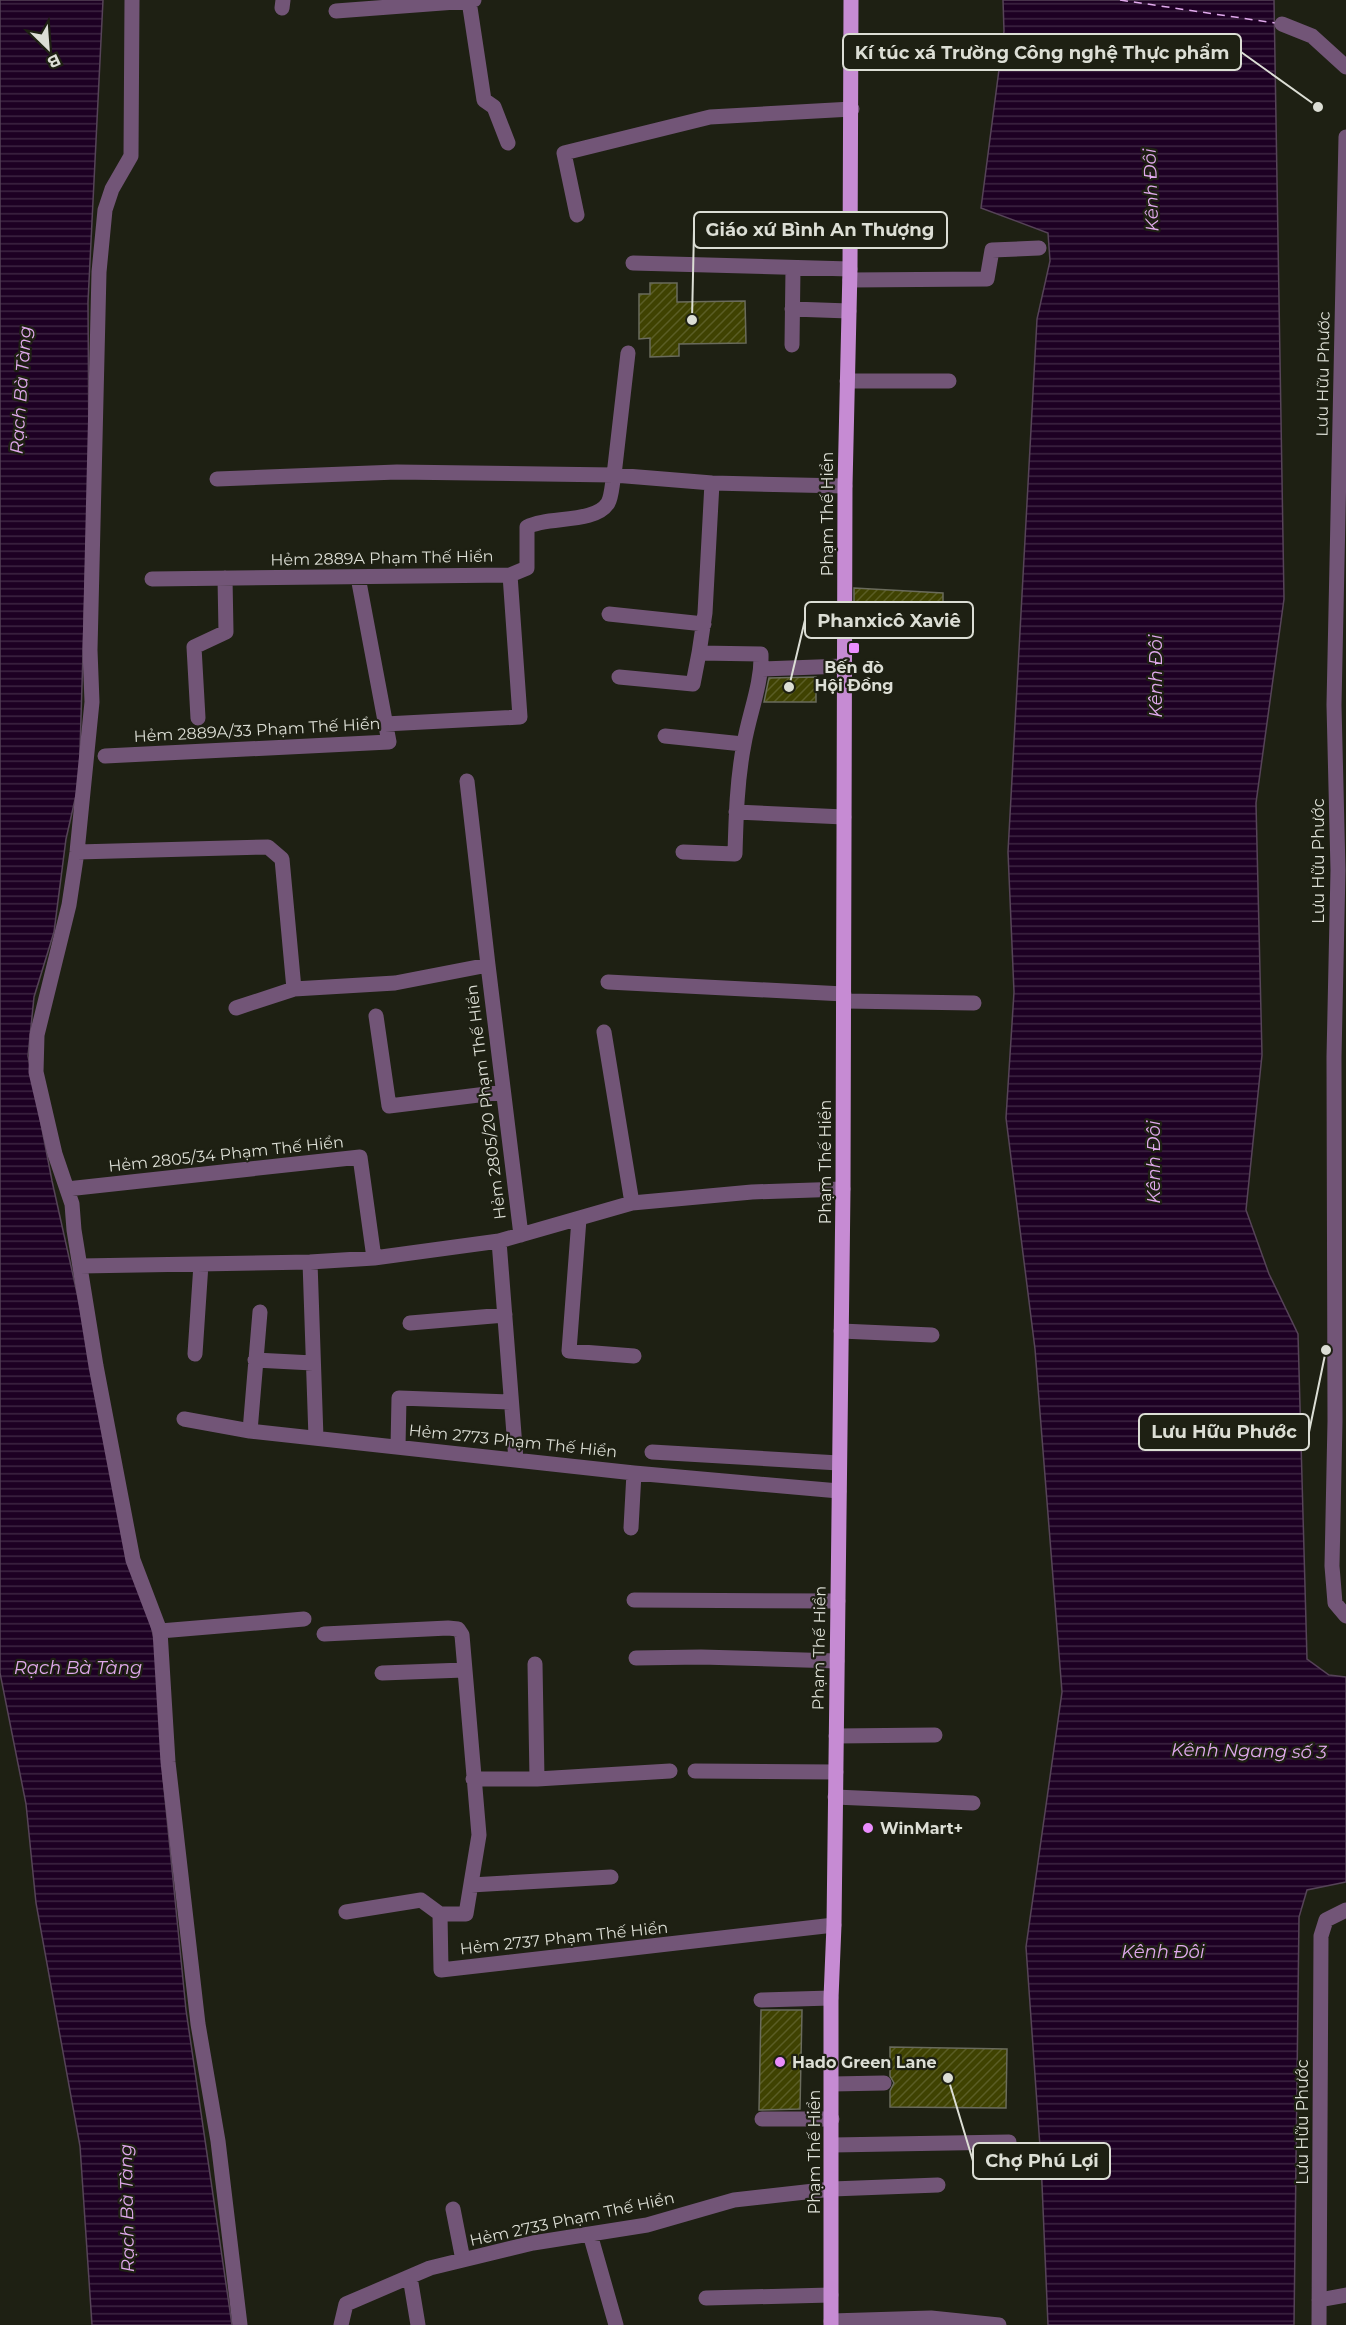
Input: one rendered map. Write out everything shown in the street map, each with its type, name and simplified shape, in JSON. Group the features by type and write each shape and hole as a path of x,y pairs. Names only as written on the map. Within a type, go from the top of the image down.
{"main road":[{"name":"Phạm Thế Hiển","path":"831,2323 831,1998 834,1925 843,1189 845,486 850,274 851,0"}],"street":[{"path":"132,0 130,156 112,189 105,210 99,272 90,650 92,702 77,852 69,905 37,1035 36,1072 55,1154 72,1204 80,1266 133,1560 160,1630 168,1762 187,1929 198,2024 218,2141 240,2325"},
{"path":"336,11 472,0 484,100 494,107 508,143"},
{"path":"1282,24 1312,36 1346,67"},
{"path":"577,215 564,153 710,117 852,110"},
{"name":"Lưu Hữu Phước","path":"1346,137 1341,621 1334,705 1342,916 1341,1356 1332,1566 1335,1603 1346,1616"},
{"path":"633,263 793,268 850,274 987,279 992,250 1039,248"},
{"path":"792,345 793,268"},
{"path":"792,309 849,311"},
{"path":"614,475 628,353"},
{"path":"847,381 949,381"},
{"path":"217,479 397,472 614,475 712,483 845,486"},
{"name":"Hẻm 2889A Phạm Thế Hiển","path":"152,579 510,575 527,568 527,527 536,522 585,516 598,512 608,503 614,475"},
{"path":"620,677 693,684 704,624 712,483"},
{"path":"385,724 520,717 510,575"},
{"name":"Hẻm 2889A/33 Phạm Thế Hiển","path":"105,756 389,742 358,577"},
{"path":"198,718 194,647 226,632 225,578"},
{"path":"609,615 704,624"},
{"path":"683,852 735,854 736,812 743,744 762,669 761,654 699,653"},
{"path":"762,669 844,666"},
{"path":"665,736 743,744"},
{"name":"Hẻm 2805/20 Phạm Thế Hiển","path":"467,781 521,1235"},
{"path":"736,812 843,817"},
{"path":"77,852 268,847 282,859 294,989"},
{"name":"Hẻm 2805/20 Phạm Thế Hiển","path":"236,1008 294,989 395,983 488,964"},
{"path":"608,982 844,997 974,1002"},
{"path":"376,1016 389,1106 504,1092"},
{"path":"603,1032 632,1203"},
{"name":"Hẻm 2805/34 Phạm Thế Hiển","path":"67,1189 360,1157 374,1258"},
{"path":"80,1266 310,1262 374,1258 499,1240 632,1203 752,1192 843,1189"},
{"path":"579,1219 569,1351 634,1356"},
{"path":"499,1240 516,1460"},
{"path":"310,1262 316,1438"},
{"path":"195,1354 201,1264"},
{"path":"250,1431 260,1312"},
{"path":"410,1323 505,1315"},
{"path":"841,1331 932,1335"},
{"path":"255,1360 313,1363"},
{"path":"398,1447 399,1398 512,1402"},
{"name":"Hẻm 2773 Phạm Thế Hiển","path":"184,1419 250,1431 634,1473 839,1491"},
{"path":"652,1452 839,1463"},
{"path":"631,1528 634,1473"},
{"path":"634,1600 838,1601"},
{"path":"160,1630 304,1620"},
{"name":"Hẻm 2737 Phạm Thế Hiển","path":"324,1634 458,1629 462,1635 479,1835 466,1914 440,1914 441,1970 834,1925"},
{"path":"636,1659 701,1657 837,1661"},
{"path":"535,1664 537,1779"},
{"path":"382,1673 464,1670"},
{"path":"836,1736 935,1735"},
{"path":"473,1779 537,1779 670,1771"},
{"path":"695,1771 836,1772"},
{"path":"835,1797 973,1803"},
{"path":"471,1885 611,1877"},
{"path":"346,1912 421,1900 440,1914"},
{"name":"Lưu Hữu Phước","path":"1319,2325 1321,1936 1326,1920 1346,1910"},
{"path":"761,2000 831,1998"},
{"path":"832,2084 884,2083"},
{"path":"762,2119 832,2119"},
{"path":"832,2145 1009,2142"},
{"name":"Hẻm 2733 Phạm Thế Hiển","path":"341,2325 346,2304 430,2268 533,2243 647,2225 735,2200 832,2189 938,2185"},
{"path":"453,2209 463,2260"},
{"path":"590,2234 616,2325"},
{"path":"410,2277 418,2325"},
{"path":"706,2298 831,2295"},
{"path":"1319,2300 1346,2295"},
{"path":"831,2323 931,2318 999,2325"}],"water":[{"name":"Rạch Bà Tàng","path":"0,0 103,0 88,302 89,460 79,782 66,839 54,932 34,997 28,1056 52,1181 155,1643 163,1778 186,2010 232,2325 92,2325 80,2146 36,1903 26,1804 0,1673"},
{"name":"Kênh Đôi","path":"1003,0 1274,0 1284,599 1256,803 1262,1055 1246,1210 1269,1274 1298,1334 1307,1659 1329,1675 1346,1677 1346,1882 1307,1890 1299,1917 1294,2325 1048,2325 1041,2161 1026,1947 1062,1692 1035,1349 1006,1118 1014,992 1008,852 1037,319 1050,261 1048,233 981,208 1004,31"}],"building":[{"path":"650,283 677,283 677,302 745,301 746,343 679,344 679,356 650,357 650,338 639,339 639,294 650,294"},
{"path":"854,588 943,593 943,606 854,606"},
{"path":"816,677 816,702 764,702 769,678"},
{"name":"Hado Green Lane","path":"761,2010 802,2010 800,2109 759,2110"},
{"path":"890,2047 1007,2049 1006,2108 890,2107 890,2091 894,2083 890,2076"}],"ferry route":[{"path":"1120,0 1275,23"}],"place":[{"name":"Kí túc xá Trường Công nghệ Thực phẩm","path":"1318,107"},
{"name":"Giáo xứ Bình An Thượng","path":"692,320"},
{"name":"Bến đò Hội Đồng","path":"854,648"},
{"name":"Phanxicô Xaviê","path":"789,687"},
{"name":"Lưu Hữu Phước","path":"1326,1350"},
{"name":"WinMart+","path":"868,1828"},
{"name":"Hado Green Lane","path":"780,2062"},
{"name":"Chợ Phú Lợi","path":"948,2078"}],"water label":[{"name":"Kênh Ngang số 3","path":"1249,1751"}]}
